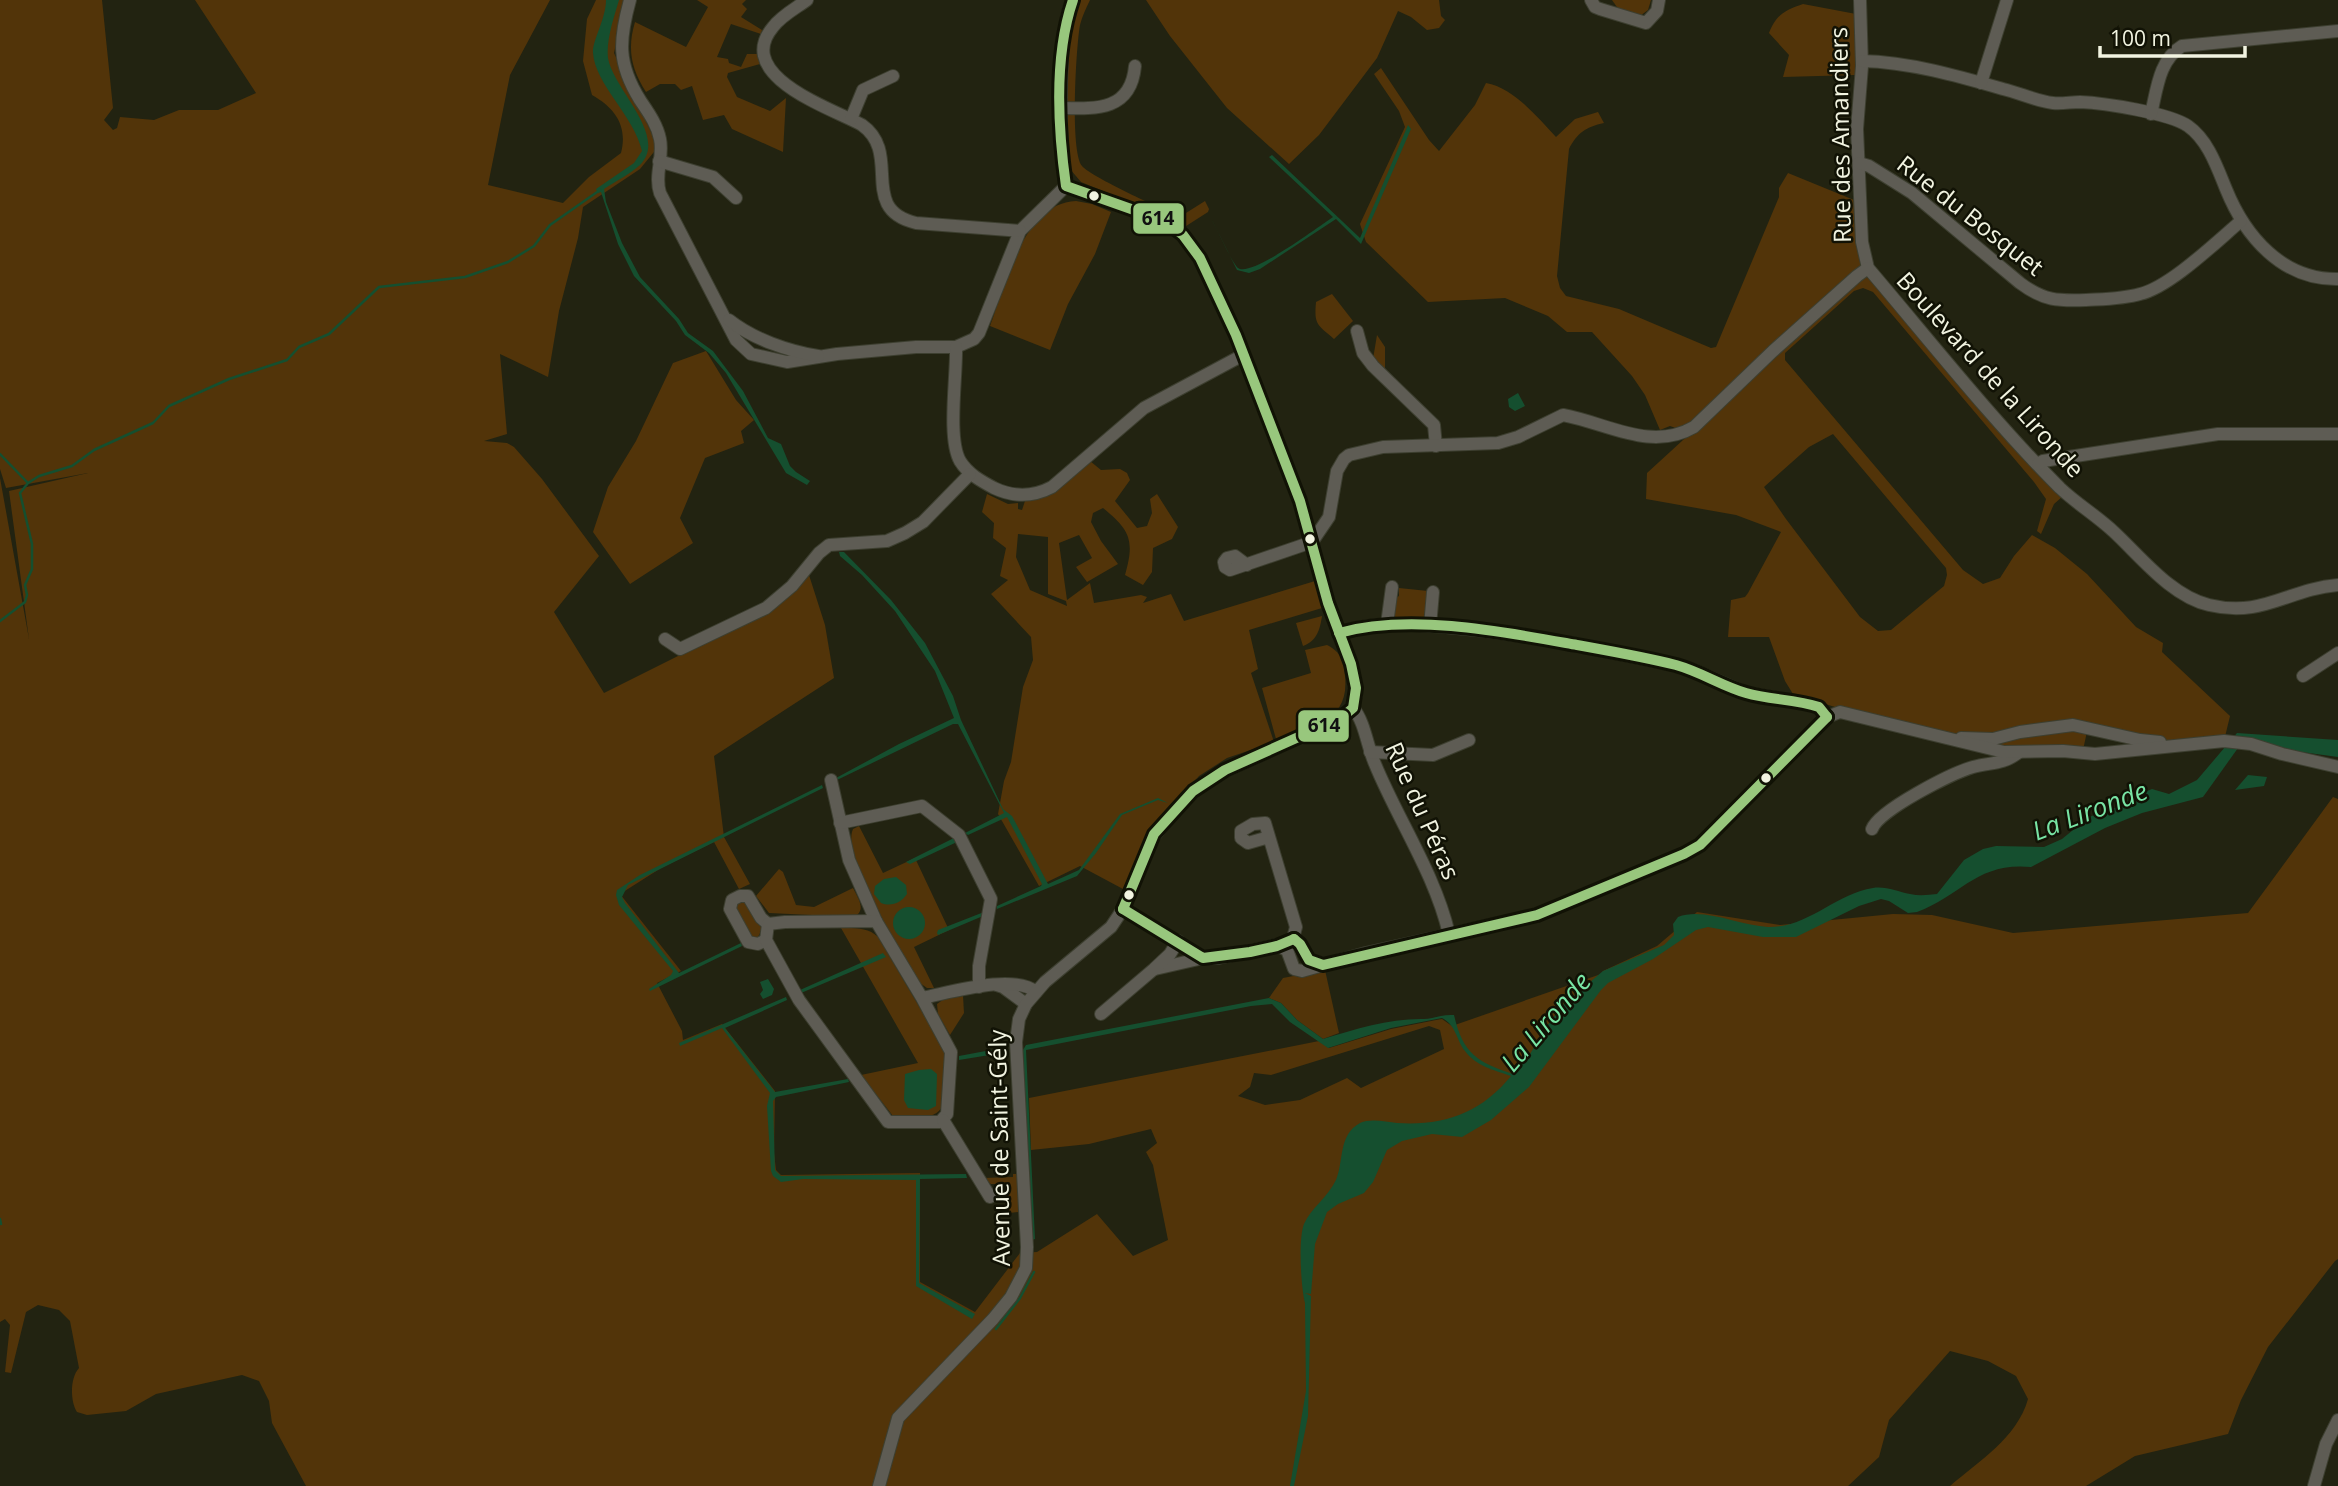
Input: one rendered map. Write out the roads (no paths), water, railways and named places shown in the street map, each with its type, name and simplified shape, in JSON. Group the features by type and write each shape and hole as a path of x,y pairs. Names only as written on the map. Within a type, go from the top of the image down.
{"street":[{"path":"630,0 621,41 622,61 630,82 658,131 661,147 658,186 663,201 739,344 751,354 787,362 916,347 956,347 974,339 979,333 1020,231 1066,186"},
{"path":"807,0 771,28 765,41 768,63 782,84 867,129 876,140 887,207 903,220 948,227 1020,231"},
{"path":"1066,186 1062,166 1061,108 1064,40 1068,12 1073,0"},
{"path":"1591,0 1595,7 1629,20 1646,23 1657,11 1659,0"},
{"name":"Rue des Amandiers","path":"1860,0 1862,61 1857,120 1863,242 1868,268"},
{"path":"1981,83 2007,0"},
{"path":"2151,114 2165,61 2182,46 2338,31"},
{"path":"1862,61 1981,83 2043,102 2100,104 2185,124 2194,131 2213,159 2241,221 2262,247 2286,265 2310,275 2338,279"},
{"path":"1061,108 1096,109 1112,105 1126,92 1133,79 1135,66"},
{"path":"851,119 863,90 893,76"},
{"path":"659,161 713,177 736,198"},
{"name":"Rue du Bosquet","path":"1859,163 1869,166 1912,192 2020,283 2034,294 2049,300 2115,298 2148,292 2184,268 2241,221"},
{"path":"1066,186 1148,214 1175,228 1200,258 1243,355 1300,501 1328,603 1351,664 1356,688 1353,708"},
{"path":"1247,565 1312,542 1329,516 1335,478 1344,458 1355,453 1383,447 1498,443 1518,437 1563,415 1640,436 1661,438 1684,433 1702,420 1773,351 1868,268"},
{"name":"Boulevard de la Lironde","path":"1868,268 2063,491 2105,523 2162,577 2192,600 2220,607 2252,608 2308,590 2338,585"},
{"path":"723,316 765,340 823,356"},
{"path":"1357,331 1363,353 1373,366 1434,425 1437,434 1436,446"},
{"path":"956,347 954,442 961,463 970,474 1006,492 1020,495 1040,493 1062,480 1144,408 1243,355"},
{"path":"2038,464 2092,452 2218,434 2338,434"},
{"path":"665,639 680,649 766,608 792,586 829,545 896,538 923,522 970,474"},
{"path":"1387,624 1392,587"},
{"path":"1430,626 1433,592"},
{"path":"1339,633 1357,627 1387,624 1509,633 1675,665 1755,696 1819,707 1827,717"},
{"path":"2303,676 2338,653"},
{"name":"Rue du Péras","path":"1353,708 1359,716 1370,752 1440,902 1449,934"},
{"name":"Avenue de Saint-Gély","path":"879,1486 898,1418 1011,1297 1026,1268 1016,1042 1019,1020 1026,1004 1036,992 1106,933 1123,909 1154,834 1199,786 1248,759 1334,723 1353,708"},
{"path":"1278,946 1287,950 1294,968 1323,965 1550,911 1700,845 1827,717 1840,712 1986,749 2019,753 2063,751 2084,754 2224,741 2250,744 2338,767"},
{"path":"1942,737 1993,739 2020,732 2073,725 2140,740 2192,745"},
{"path":"2084,754 2095,742 2088,727"},
{"path":"1370,752 1433,755 1469,740"},
{"path":"1872,829 1883,815 1935,784 1972,767 2002,763 2019,753"},
{"path":"831,780 849,860 876,921 951,1052 949,1104 943,1120"},
{"path":"840,823 922,806 960,835 990,899 979,966 979,987"},
{"path":"1154,969 1292,942 1296,927 1269,837"},
{"path":"766,940 758,944 748,942 730,909 731,902 738,896 748,896 768,924 766,940 799,1000 887,1122 943,1120"},
{"path":"1123,909 1203,958"},
{"path":"768,924 876,921"},
{"path":"1294,939 1300,944 1305,965"},
{"path":"1101,1014 1170,954 1178,941"},
{"path":"922,998 1010,983 1026,985 1036,992"},
{"path":"996,985 1026,1004"},
{"path":"943,1120 990,1197"},
{"path":"2314,1486 2326,1444 2338,1420"}],"waterway":[{"path":"0,621 25,602 27,595 25,585 32,569 32,544 20,493 28,483 39,476 72,466 94,450 153,423 169,406 229,379 287,360 299,347 329,334 379,287 465,277 508,262 534,246 550,225 600,190"},
{"path":"0,454 27,482"},
{"path":"0,1219 1,1224"},
{"path":"996,1329 1020,1298 1034,1272"}],"water label":[{"name":"La Lironde","path":"2090,811"},
{"name":"La Lironde","path":"1546,1022"}]}
